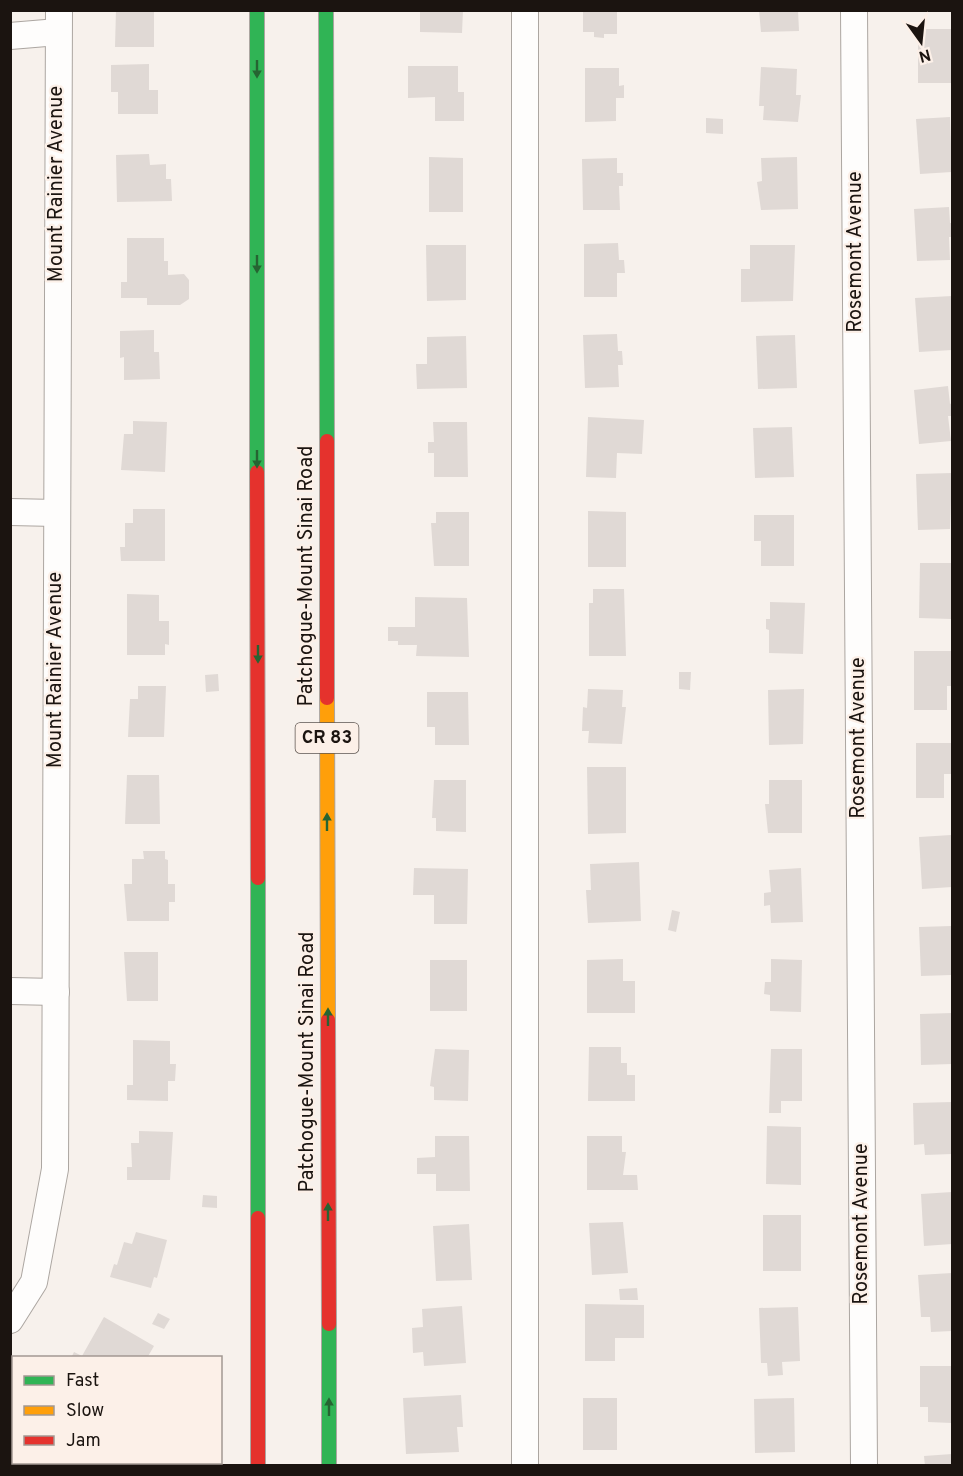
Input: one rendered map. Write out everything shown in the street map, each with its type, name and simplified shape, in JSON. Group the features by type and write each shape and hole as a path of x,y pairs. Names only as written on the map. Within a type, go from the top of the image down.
{"highway":[{"path":"257,10 258,1462"},
{"name":"Patchogue-Mount Sinai Road","path":"326,10 329,1466"},
{"path":"328,1246 344,1383"}],"street":[{"path":"525,10 525,1466"},
{"name":"Rosemont Avenue","path":"855,10 864,1466"},
{"path":"10,36 58,21"},
{"name":"Mount Rainier Avenue","path":"10,1320 34,1282 55,1169 58,21"},
{"path":"10,512 56,513"},
{"path":"10,992 56,992"}],"building":[{"path":"116,10 154,10 154,47 115,47"},
{"path":"420,10 463,10 462,33 420,32"},
{"path":"583,10 617,10 617,34 604,34 604,38 594,37 594,32 583,32"},
{"path":"759,10 798,10 799,31 761,32"},
{"path":"918,29 952,29 952,83 918,83"},
{"path":"149,64 149,90 158,90 158,114 118,114 118,92 111,92 111,65"},
{"path":"408,66 458,66 458,92 464,92 464,121 435,121 435,97 408,98"},
{"path":"761,67 797,69 796,95 801,95 798,122 763,120 764,106 759,106"},
{"path":"585,68 619,68 619,86 624,85 624,98 616,98 616,121 585,122"},
{"path":"950,117 952,172 920,174 916,119"},
{"path":"706,118 723,119 723,134 706,133"},
{"path":"149,154 150,165 166,164 166,179 171,179 172,201 117,202 116,155"},
{"path":"429,157 463,158 463,212 429,212"},
{"path":"797,157 798,209 761,210 757,182 762,181 761,158"},
{"path":"617,158 617,173 623,173 623,186 619,186 620,210 583,210 582,159"},
{"path":"949,207 950,223 952,223 952,237 949,237 950,260 917,261 914,209"},
{"path":"127,238 164,238 164,261 168,261 168,275 184,274 189,280 189,299 180,305 147,305 147,298 121,298 121,282 127,282"},
{"path":"618,243 619,260 624,260 625,273 617,273 617,297 584,297 584,244"},
{"path":"426,245 466,245 466,300 427,301"},
{"path":"750,245 795,245 793,301 741,302 741,269 750,269"},
{"path":"952,296 952,350 919,352 915,298"},
{"path":"154,330 154,352 159,352 160,379 124,380 124,357 120,358 120,331"},
{"path":"617,334 618,351 622,351 623,365 618,365 619,387 585,388 583,335"},
{"path":"795,335 797,388 758,389 756,336"},
{"path":"466,336 467,388 417,389 416,364 427,364 427,337"},
{"path":"948,386 950,404 952,403 952,416 948,416 951,441 919,444 914,390"},
{"path":"588,417 644,420 642,454 617,453 616,478 586,477"},
{"path":"133,421 167,422 165,472 121,470 124,434 133,434"},
{"path":"433,422 467,422 468,477 434,477 434,453 428,453 428,442 434,442"},
{"path":"792,427 794,477 755,478 753,428"},
{"path":"952,473 950,529 918,530 916,474"},
{"path":"133,509 165,509 165,561 121,561 120,547 125,547 125,523 133,523"},
{"path":"588,511 626,512 626,567 588,567"},
{"path":"436,512 469,512 469,566 434,566 431,523 436,523"},
{"path":"754,515 794,515 794,566 761,566 761,541 754,541"},
{"path":"920,563 952,563 951,619 919,618"},
{"path":"593,589 624,589 626,656 589,656 589,603 593,603"},
{"path":"127,594 159,595 159,621 169,621 169,645 165,644 165,655 127,655"},
{"path":"415,597 467,598 469,657 416,656 417,645 398,645 398,641 388,641 388,627 415,627"},
{"path":"770,602 805,603 803,654 769,653 769,630 766,629 766,619 770,619"},
{"path":"914,651 952,651 952,686 947,686 947,710 914,710"},
{"path":"679,672 691,672 690,690 679,689"},
{"path":"218,674 219,691 206,692 205,675"},
{"path":"138,686 166,686 164,737 128,737 130,699 138,699"},
{"path":"588,689 623,690 622,707 626,707 622,744 588,743 589,731 582,731 583,707 587,708"},
{"path":"804,689 803,744 769,745 768,690"},
{"path":"427,692 468,692 469,745 435,745 435,727 427,727"},
{"path":"916,743 952,743 952,774 944,774 944,798 916,798"},
{"path":"587,767 626,767 626,833 588,834"},
{"path":"127,775 159,775 160,824 125,824"},
{"path":"434,780 466,780 466,832 436,831 436,818 432,818"},
{"path":"769,780 802,780 802,833 768,833 765,804 769,804"},
{"path":"951,835 952,887 922,889 919,837"},
{"path":"143,851 165,851 165,859 168,860 168,884 175,884 175,902 169,902 169,921 127,921 124,884 132,884 132,859 144,859"},
{"path":"639,862 641,921 588,923 586,890 591,890 590,864"},
{"path":"414,868 468,869 467,924 434,924 434,895 413,895"},
{"path":"801,868 803,922 771,923 770,905 764,906 764,893 771,892 769,870"},
{"path":"672,910 680,912 676,932 668,930"},
{"path":"951,926 951,975 921,976 919,927"},
{"path":"124,952 158,952 158,1001 127,1001"},
{"path":"623,959 623,981 635,981 635,1013 587,1013 587,960"},
{"path":"771,959 802,960 801,1012 770,1011 770,995 764,994 765,982 771,982"},
{"path":"430,960 467,960 467,1011 430,1011"},
{"path":"952,1013 952,1064 921,1065 920,1014"},
{"path":"133,1040 170,1041 170,1064 176,1064 175,1081 168,1081 168,1101 127,1100 127,1085 133,1085"},
{"path":"589,1047 621,1047 621,1063 627,1063 627,1075 635,1075 635,1101 588,1101"},
{"path":"435,1049 469,1050 468,1101 434,1100 434,1087 430,1086"},
{"path":"771,1049 802,1049 802,1101 781,1101 781,1113 769,1113"},
{"path":"952,1102 952,1154 925,1155 924,1144 914,1145 913,1103"},
{"path":"767,1126 801,1127 801,1185 766,1184"},
{"path":"139,1131 173,1132 170,1180 127,1180 127,1167 132,1167 131,1143 139,1143"},
{"path":"435,1136 469,1136 470,1191 436,1191 436,1174 417,1174 417,1158 435,1157"},
{"path":"587,1136 622,1136 622,1152 626,1152 623,1175 637,1175 638,1190 587,1190"},
{"path":"952,1192 952,1244 924,1246 921,1194"},
{"path":"203,1195 217,1196 217,1208 202,1207"},
{"path":"763,1215 801,1215 801,1271 763,1271"},
{"path":"623,1222 628,1273 592,1275 589,1223"},
{"path":"469,1224 472,1280 436,1281 433,1226"},
{"path":"136,1232 167,1240 157,1278 154,1277 151,1288 110,1277 114,1264 117,1265 124,1242 132,1244"},
{"path":"952,1273 952,1331 931,1332 930,1317 921,1317 918,1275"},
{"path":"637,1288 638,1300 620,1300 619,1289"},
{"path":"585,1304 644,1305 644,1338 615,1338 615,1361 585,1361"},
{"path":"462,1306 466,1363 424,1366 423,1352 413,1353 412,1328 423,1327 422,1309"},
{"path":"798,1307 800,1361 782,1362 783,1375 768,1376 767,1363 761,1363 759,1308"},
{"path":"158,1313 170,1319 164,1329 152,1324"},
{"path":"104,1317 154,1346 148,1356 82,1356"},
{"path":"920,1366 952,1366 952,1423 928,1422 928,1407 920,1407"},
{"path":"461,1395 463,1427 457,1427 459,1452 406,1454 403,1398"},
{"path":"583,1398 617,1398 617,1450 583,1450"},
{"path":"794,1398 795,1452 755,1453 754,1399"},
{"path":"10,1414 12,1416 12,1448 10,1449"},
{"path":"952,1454 952,1466 925,1466 924,1456"}],"traffic: fast":[{"path":"257,10 257,472"},
{"path":"326,10 327,441"},
{"path":"258,878 258,1218"},
{"path":"329,1324 329,1466"}],"traffic: slow":[{"path":"327,698 328,1020"}],"traffic: jam":[{"path":"327,441 327,698"},
{"path":"257,472 258,878"},
{"path":"328,1020 329,1324"},
{"path":"258,1218 258,1466"}]}
